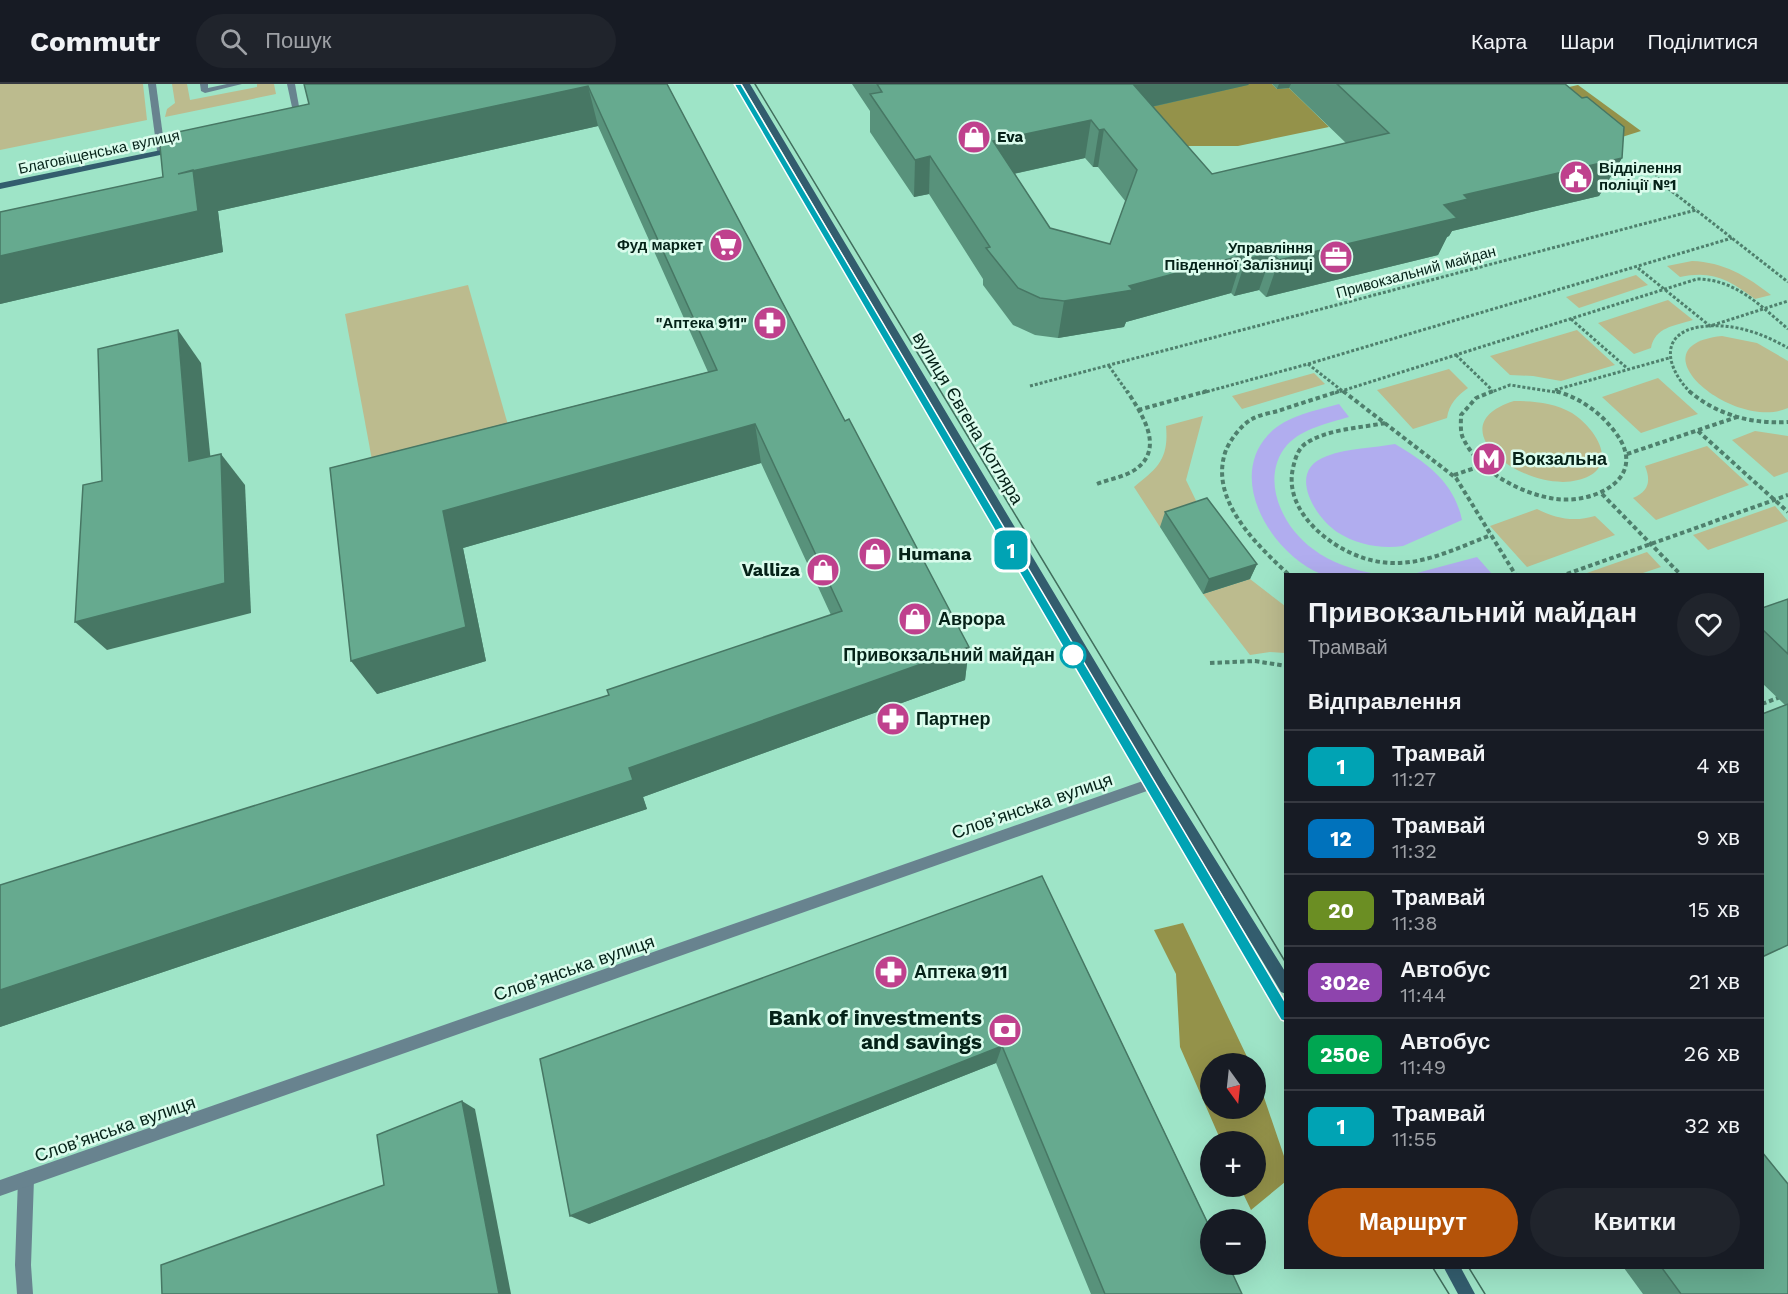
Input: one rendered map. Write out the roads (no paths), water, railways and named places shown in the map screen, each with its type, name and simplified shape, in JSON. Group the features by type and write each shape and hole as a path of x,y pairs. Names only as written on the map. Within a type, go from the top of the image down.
{"main road":[{"name":"вулиця Євгена Котляра","path":"746,84 1160,781 1284,984"},
{"path":"288,126 311,121"},
{"name":"Благовіщенська вулиця","path":"0,186 185,147"},
{"path":"1453,1269 1467,1294"}],"street":[{"path":"152,84 162,152"},
{"path":"204,84 204,91 238,84"},
{"path":"291,84 300,123"},
{"name":"Слов’янська вулиця","path":"0,1188 1160,781"},
{"path":"25,1294 23,1265 26,1179"}],"tram line":[{"path":"737,84 1284,1012"},
{"name":"1","path":"737,84 1284,1012"},
{"path":"755,84 1284,960"},
{"path":"1434,1269 1449,1294"},
{"path":"1470,1269 1485,1294"}],"place":[{"name":"Eva","path":"974,137"},
{"name":"Відділення поліції №1","path":"1576,177"},
{"name":"Фуд маркет","path":"726,245"},
{"name":"Управління Південної Залізниці","path":"1336,257"},
{"name":"\"Аптека 911\"","path":"770,323"},
{"name":"Вокзальна","path":"1489,459"},
{"name":"Humana","path":"875,554"},
{"name":"Valliza","path":"823,570"},
{"name":"Аврора","path":"915,619"},
{"name":"Привокзальний майдан","path":"1073,655"},
{"name":"Партнер","path":"893,719"},
{"name":"Аптека 911","path":"891,972"},
{"name":"Bank of investments and savings","path":"1005,1030"}]}
